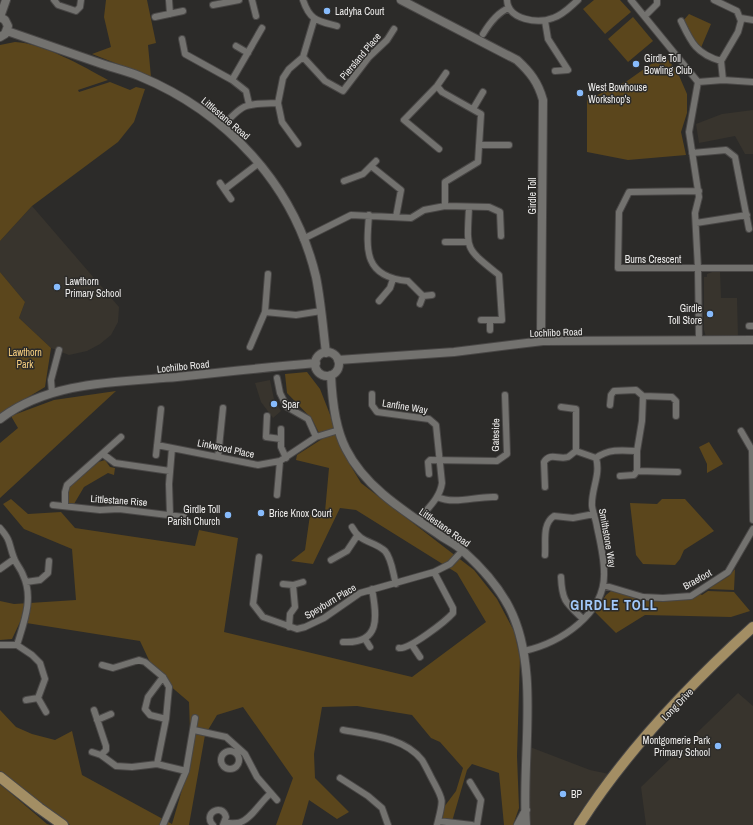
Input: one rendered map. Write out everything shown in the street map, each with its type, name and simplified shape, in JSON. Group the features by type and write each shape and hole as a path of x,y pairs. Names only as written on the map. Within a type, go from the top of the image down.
{"main road":[{"name":"Long Drive","path":"579,825 599,794 623,762 713,666 753,627"},
{"path":"0,777 63,825"}],"street":[{"path":"0,37 7,31 7,23 0,17 6,0"},
{"path":"54,0 58,5 76,11 81,5 81,0"},
{"path":"169,0 170,14"},
{"path":"213,5 221,2 239,0"},
{"path":"252,0 256,16"},
{"path":"303,0 306,9 314,20 337,26"},
{"name":"Girdle Toll","path":"401,0 517,60 536,80 543,100 541,335 543,341"},
{"path":"507,0 509,8 519,17 545,21 562,14 578,0"},
{"path":"631,0 698,82 689,132 699,191 695,213 698,268 699,341"},
{"path":"645,16 657,4 657,0"},
{"path":"714,0 737,11 741,21 727,53 721,61 723,80"},
{"path":"483,34 488,24 503,10 509,8"},
{"path":"155,17 183,11"},
{"path":"298,144 282,122 278,102 283,78 289,69 303,57 314,20"},
{"path":"741,21 753,20"},
{"path":"545,21 548,38 568,70 555,71"},
{"path":"681,21 698,50 705,56 721,61"},
{"path":"232,80 262,28"},
{"name":"Piersland Place","path":"303,57 325,81 343,91 369,57 387,40 394,29"},
{"name":"Littlestane Road","path":"7,31 139,76 190,101 242,143 276,184 303,239 316,277 326,352"},
{"path":"182,39 185,54 232,80 246,91 250,104"},
{"path":"236,46 248,53"},
{"path":"439,149 404,120 437,86 446,73"},
{"path":"698,82 723,80 753,82"},
{"path":"437,86 442,92 481,114 478,162 445,182 445,206"},
{"path":"473,109 483,92"},
{"path":"222,127 238,109 250,104 278,102"},
{"path":"479,145 509,145"},
{"path":"692,153 726,150 731,153 737,162 749,229"},
{"path":"225,189 259,163"},
{"path":"344,181 363,174 374,163 401,190 396,217"},
{"path":"220,183 231,199"},
{"name":"Burns Crescent","path":"698,268 620,269 617,265 619,212 629,192 699,191"},
{"path":"303,239 351,215 411,218 424,210 445,206 489,207 497,210 500,212 501,236"},
{"path":"469,207 467,242 474,255 499,274 502,320"},
{"path":"369,215 367,242 369,254 379,272 393,279 408,281 423,296"},
{"path":"696,223 747,215"},
{"path":"445,242 467,242"},
{"path":"698,268 753,268"},
{"path":"250,347 265,312 268,274"},
{"path":"379,301 390,288 393,279"},
{"path":"423,296 432,295"},
{"path":"420,304 423,296"},
{"path":"265,312 296,315 321,311"},
{"path":"481,320 509,320"},
{"path":"490,320 490,330"},
{"name":"Lochlibo Road","path":"338,363 454,352 543,341 753,340"},
{"path":"52,393 51,380 59,350"},
{"path":"326,352 332,353 338,363 337,370 328,376 317,370 316,363 319,356 326,352"},
{"name":"Lochilbo Road","path":"0,419 13,409 52,393 91,385 316,363"},
{"name":"Littlestane Road","path":"328,376 339,430 346,449 359,470 381,494 462,550 498,589 510,608 524,651 526,684 526,825"},
{"path":"277,378 280,393 287,407 308,419 316,437"},
{"path":"610,405 610,396 614,391 636,390 643,396 674,398 676,416"},
{"name":"Lanfine Way","path":"372,394 372,405 377,412 429,419 434,422 436,425 440,460"},
{"name":"Gateside","path":"440,460 497,461 504,458 507,454 505,395"},
{"path":"637,471 636,451 642,421 643,396"},
{"path":"561,407 576,409 576,451"},
{"path":"218,457 223,408"},
{"path":"156,455 161,409"},
{"path":"267,416 266,437 281,440"},
{"path":"277,495 283,459 281,429"},
{"name":"Linkwood Place","path":"157,445 258,466 283,459 316,437 339,430"},
{"path":"741,431 752,450 753,520"},
{"path":"65,506 65,488 67,485 104,454 122,436"},
{"path":"170,515 170,471 172,448"},
{"path":"576,451 596,458 604,452 636,451"},
{"path":"545,487 544,462 546,459 550,456 568,457 576,451"},
{"path":"104,454 115,463 170,471"},
{"name":"Smithstone Way","path":"524,651 539,648 558,640 583,619 597,602 603,585 604,572 592,498 599,468 596,458"},
{"path":"418,520 437,497 442,483 440,460 430,460 428,462 429,474"},
{"path":"620,476 634,475 637,471 678,472"},
{"path":"437,497 447,502 484,496 495,497"},
{"name":"Littlestane Rise","path":"53,505 100,510 119,509 184,517"},
{"path":"545,555 546,525 548,520 554,516 573,518 594,514"},
{"path":"352,527 357,536 384,550 390,558 396,584"},
{"path":"0,528 10,539 14,559 24,575 29,594 26,615 17,644"},
{"name":"Braefoot","path":"603,585 643,597 663,598 691,596 728,572 753,529"},
{"path":"331,560 347,551 357,536"},
{"name":"Speyburn Place","path":"259,557 253,604 263,617 297,629 324,618 360,593 434,572 450,564 462,550"},
{"path":"0,569 14,559"},
{"path":"26,582 40,580 48,573 49,561"},
{"path":"399,648 412,645 453,613 453,608 434,572"},
{"path":"561,578 562,595 564,600 583,619"},
{"path":"283,584 293,586 303,582"},
{"path":"289,627 290,614 295,607 293,586"},
{"path":"344,642 354,642 365,639 373,630 375,622 372,589"},
{"path":"365,639 370,647"},
{"path":"0,645 17,644 32,655 42,667 45,679 38,698 46,712"},
{"path":"412,645 420,656"},
{"path":"102,665 113,668 140,660 146,662 163,677 169,687 166,719 157,764"},
{"path":"163,677 148,697 145,709 150,715 166,719"},
{"path":"26,700 38,698"},
{"path":"94,710 106,746 106,750 101,755"},
{"path":"98,720 111,714"},
{"path":"163,825 186,771 195,718"},
{"path":"194,730 226,737 245,754 257,777 277,800"},
{"path":"343,730 383,738 405,746 422,760 442,794 442,804 437,823 472,825"},
{"path":"92,752 101,755 116,766 132,767 157,764 186,771"},
{"path":"239,758 245,754"},
{"path":"340,778 368,796 382,808 388,825"},
{"path":"470,782 481,800 477,825"},
{"path":"213,825 209,818 211,813 216,809 222,810 226,814 224,824 240,823 249,817 262,800 271,793"},
{"name":"Littlestane Road","path":"518,825 526,810"}],"shaded area":[{"path":"753,110 753,154 745,154 735,136 699,143 696,124 722,114"},
{"name":"Lawthorn Primary School","path":"32,206 119,307 118,322 111,335 100,344 87,351 69,355 51,348 19,318 25,302 0,272 0,241"},
{"path":"712,272 720,272 721,298 737,298 738,336 706,337 704,330 704,277 707,277 707,274"},
{"path":"270,380 274,399 281,411 273,418 261,402 255,383"},
{"name":"Montgomerie Park Primary School","path":"738,693 753,706 753,825 646,825 641,787"},
{"path":"530,747 590,770 609,774 571,825 529,825"}],"green space":[{"path":"106,0 147,0 156,43 148,45 151,77 92,54 111,47 104,17"},
{"path":"594,0 620,0 631,12 605,34 583,9"},
{"path":"689,14 711,24 700,50 683,21"},
{"path":"633,17 653,41 628,62 608,39"},
{"path":"15,42 26,43 50,51 75,62 108,80 78,90 79,92 110,82 130,90 136,87 145,89 134,122 118,142 32,206 0,241 0,45"},
{"path":"664,55 677,71 687,94 687,113 681,132 686,155 628,160 587,152 587,100 627,81"},
{"name":"Lawthorn Park","path":"0,272 25,302 19,318 51,348 45,387 0,414"},
{"path":"307,372 320,389 349,463 361,483 474,570 497,599 514,631 520,657 517,756 519,808 513,825 504,825 499,773 472,764 467,770 451,825 439,825 444,807 456,791 463,768 440,742 431,738 412,715 357,706 322,707 314,754 315,778 349,812 337,819 309,800 302,825 276,825 293,778 243,707 217,715 205,735 189,825 70,825 0,771 0,710 16,727 32,734 55,740 72,731 82,775 172,824 191,759 189,702 155,673 140,641 20,622 12,639 0,640 0,601 14,604 76,600 72,549 24,529 3,504 11,499 28,514 61,512 75,528 195,546 199,530 238,538 224,632 412,677 486,622 457,573 356,510 340,508 313,564 291,561 305,550 310,515 325,512 329,468 296,460 297,455 322,439 312,419 287,393 285,374"},
{"path":"116,391 0,498 0,443 18,428 11,416 54,400"},
{"path":"709,442 723,464 707,473 707,464 699,447"},
{"path":"105,460 110,467 115,468 114,475 108,473 84,487 74,504 69,503 67,500 67,488 95,463"},
{"path":"662,499 685,499 714,531 684,550 680,559 675,565 643,564 636,555 630,503 657,504"},
{"path":"735,569 734,590 708,589 729,576"},
{"path":"611,591 658,601 688,599 700,594 702,595 708,591 734,592 750,611 731,617 645,615 616,633 595,612 606,595"},
{"path":"0,784 47,824 50,825 0,825"}],"place":[{"name":"Ladyha Court","path":"327,11"},
{"name":"Girdle Toll Bowling Club","path":"636,64"},
{"name":"West Bowhouse Workshop's","path":"580,93"},
{"name":"Lawthorn Primary School","path":"57,287"},
{"name":"Girdle Toll Store","path":"710,314"},
{"name":"Spar","path":"274,404"},
{"name":"Brice Knox Court","path":"261,513"},
{"name":"Girdle Toll Parish Church","path":"228,515"},
{"name":"Montgomerie Park Primary School","path":"718,746"},
{"name":"BP","path":"563,794"}],"district":[{"name":"GIRDLE TOLL","path":"614,605"}]}
